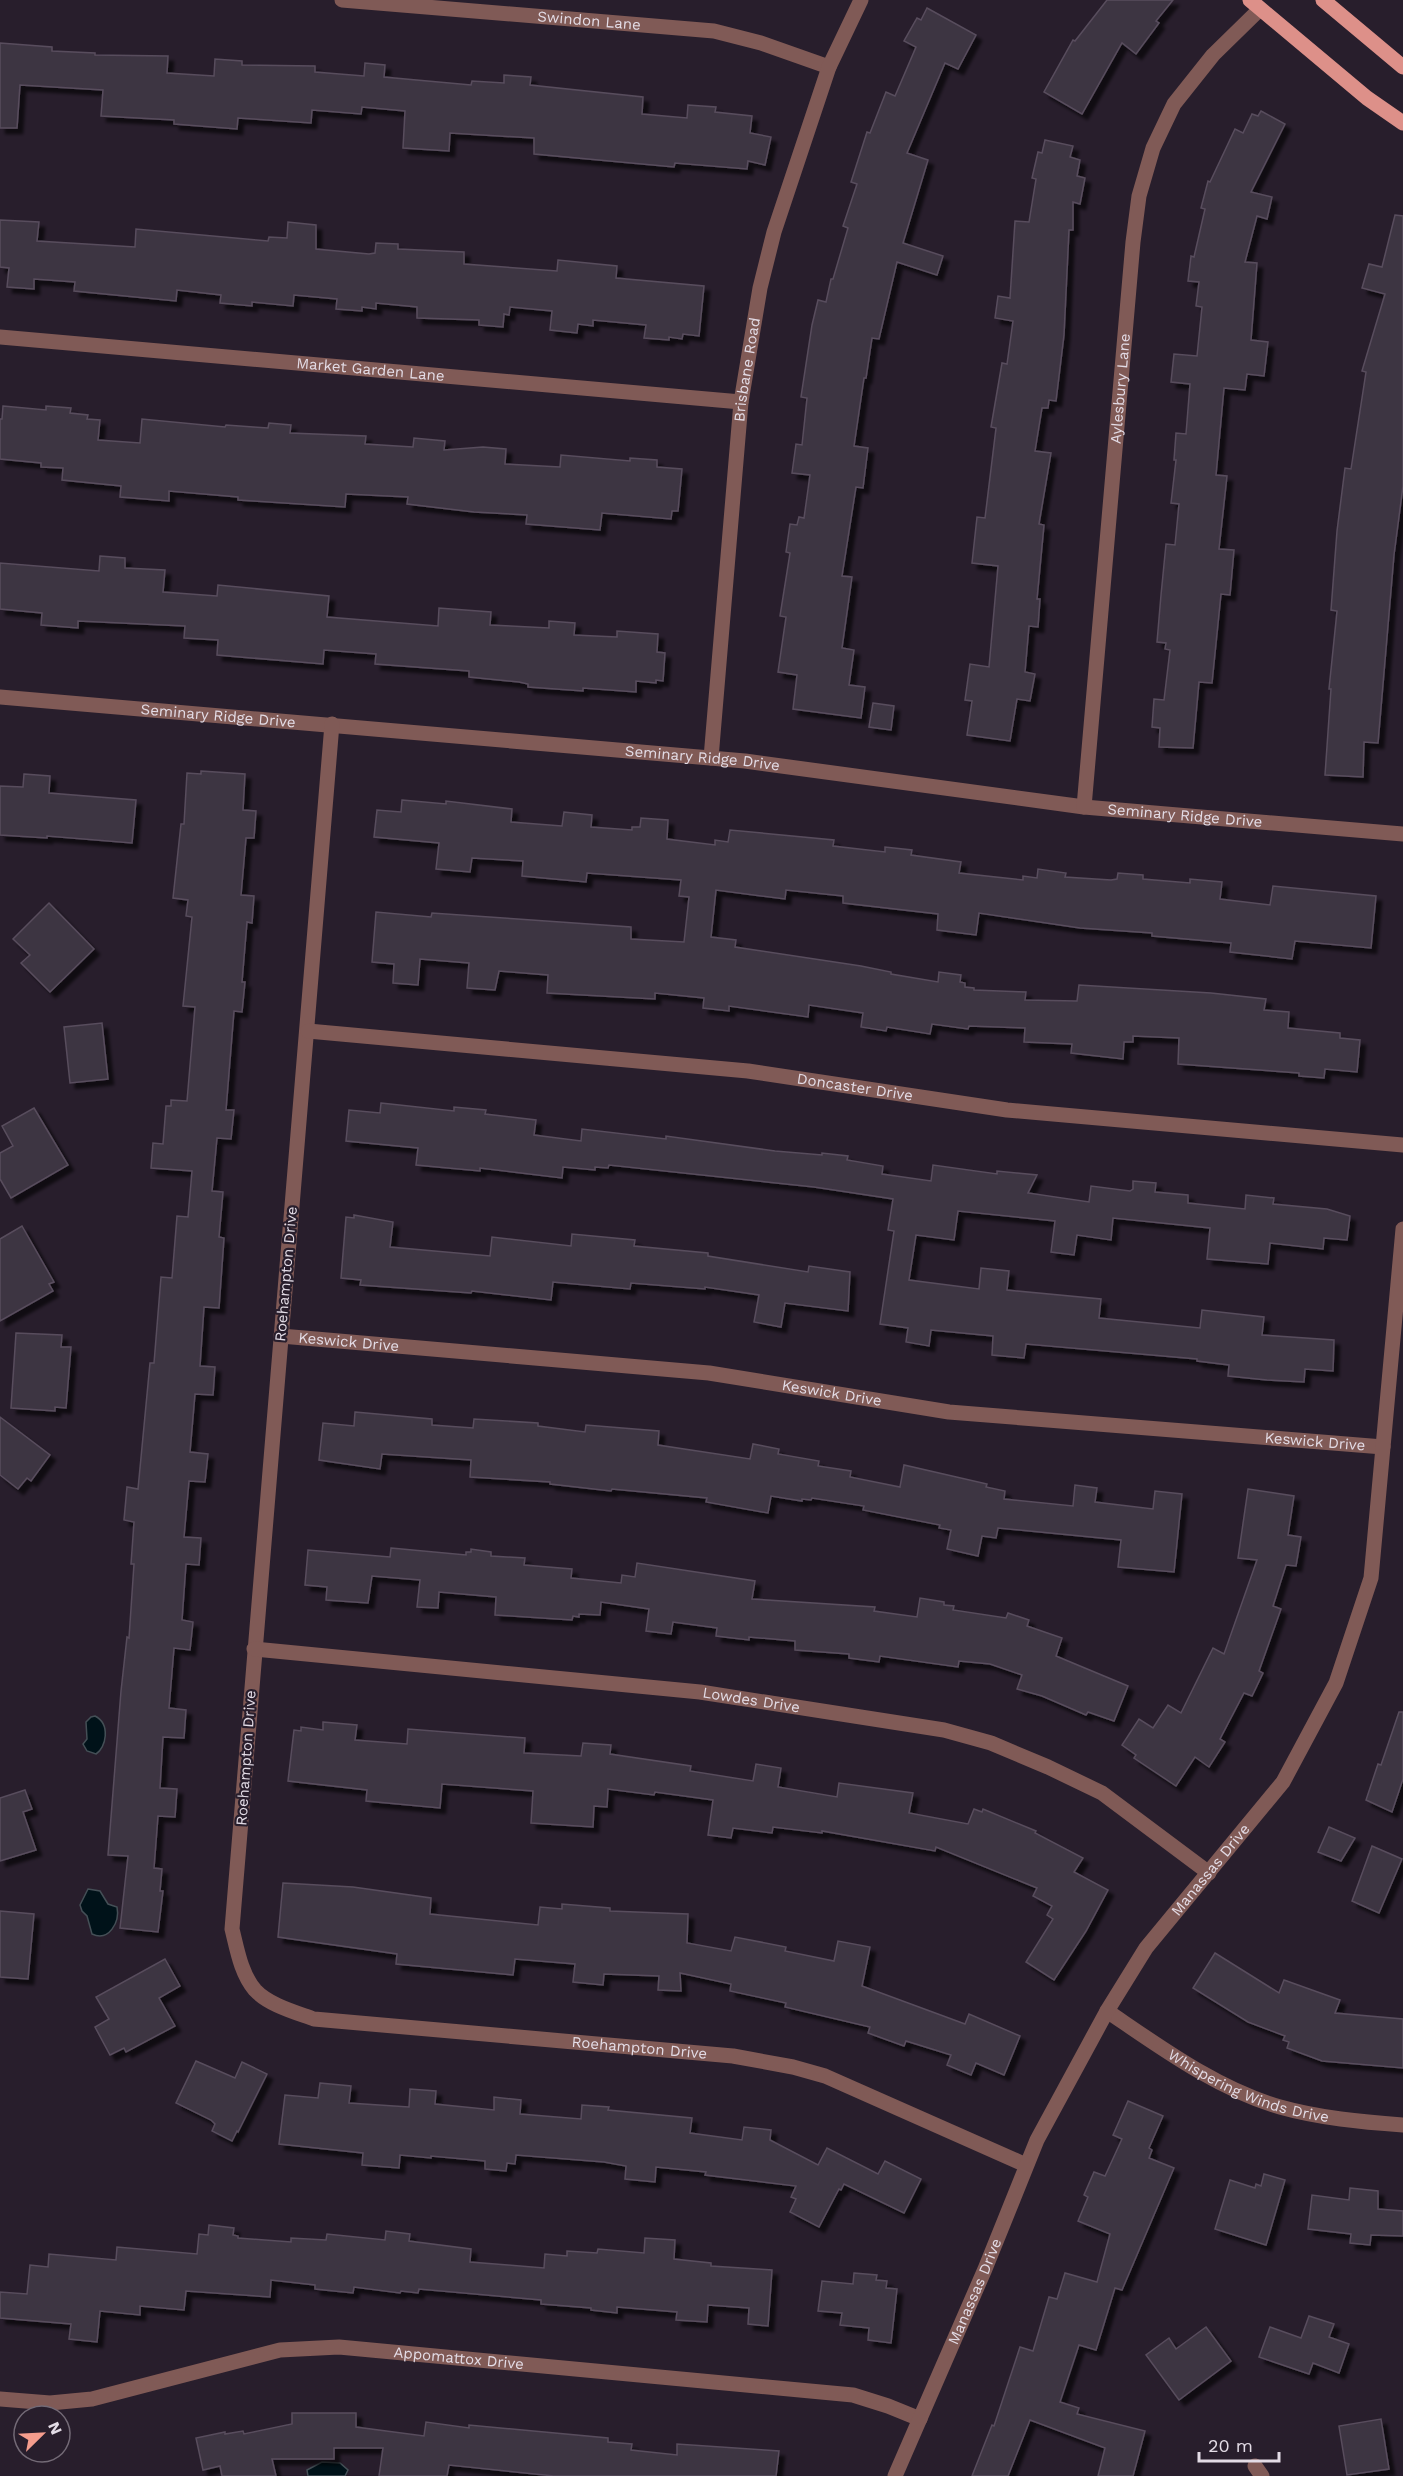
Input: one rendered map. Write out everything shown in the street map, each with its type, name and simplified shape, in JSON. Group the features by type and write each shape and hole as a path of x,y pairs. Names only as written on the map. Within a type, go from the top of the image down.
{"main road":[{"path":"1323,0 1403,67"},
{"path":"1255,5 1367,98 1403,123"}],"street":[{"name":"Swindon Lane","path":"342,0 714,31 761,43 829,67"},
{"name":"Brisbane Road","path":"711,758 741,402 750,339 774,232 829,67 861,0"},
{"name":"Aylesbury Lane","path":"1084,807 1133,242 1139,196 1153,148 1174,104 1255,5"},
{"name":"Market Garden Lane","path":"0,336 741,402"},
{"name":"Seminary Ridge Drive","path":"0,697 711,758 1084,807 1403,834"},
{"name":"Roehampton Drive","path":"332,724 232,1929 240,1962 255,1990 280,2006 314,2019 733,2056 793,2067 825,2076 1026,2165"},
{"name":"Doncaster Drive","path":"308,1031 748,1071 1007,1110 1403,1145"},
{"name":"Manassas Drive","path":"895,2476 985,2269 1026,2165 1107,2011 1146,1948 1283,1782 1336,1683 1371,1578 1403,1229"},
{"name":"Keswick Drive","path":"281,1336 709,1373 949,1412 1383,1447"},
{"name":"Lowdes Drive","path":"254,1649 699,1692 944,1730 991,1743 1102,1793 1209,1873"},
{"name":"Whispering Winds Drive","path":"1107,2011 1195,2068 1234,2088 1279,2106 1325,2116 1403,2125"},
{"name":"Appomattox Drive","path":"0,2399 50,2403 92,2399 280,2350 339,2347 853,2395 920,2419"}],"shaded area":[{"path":"95,1716 103,1724 105,1730 102,1747 96,1754 87,1751 83,1744 87,1739 86,1722"},
{"path":"88,1889 100,1891 108,1904 117,1907 115,1924 104,1935 92,1934 87,1916 82,1911 80,1905"},
{"path":"322,2462 340,2463 348,2470 345,2476 308,2476 307,2470"}],"building":[{"path":"1107,0 1173,0 1156,21 1159,23 1136,54 1122,43 1082,114 1044,92 1073,40 1075,41"},
{"path":"927,8 976,35 958,69 945,63 907,153 928,160 903,243 943,256 937,275 897,262 879,339 872,338 866,378 864,378 854,446 868,448 863,488 856,487 842,576 852,577 842,648 854,650 849,685 865,687 861,718 793,709 797,675 778,672 786,617 780,616 790,553 786,552 790,524 797,525 799,517 804,518 810,475 792,473 796,444 802,445 807,398 801,397 812,325 818,300 826,302 848,228 843,226 857,184 851,182 867,132 870,133 886,92 895,96 916,47 904,41 917,18 921,20"},
{"path":"0,43 52,47 52,51 95,53 95,55 168,56 167,73 214,76 215,59 242,61 242,65 315,66 315,72 364,76 365,63 385,65 384,77 471,85 472,81 504,83 504,75 531,77 530,85 643,97 642,114 687,118 688,105 716,107 715,112 752,116 750,133 771,137 765,165 748,161 747,169 675,163 674,167 534,154 534,138 450,133 449,151 403,148 405,111 362,107 361,114 312,110 311,123 238,118 237,129 174,124 174,120 101,116 103,90 20,85 17,128 0,128"},
{"path":"1261,111 1285,124 1251,192 1272,197 1267,219 1257,216 1245,262 1257,263 1251,340 1268,342 1264,376 1247,374 1245,390 1224,388 1216,475 1227,476 1219,549 1234,550 1230,595 1221,594 1212,683 1199,682 1193,748 1159,747 1160,728 1152,727 1154,699 1164,700 1170,650 1165,649 1166,643 1157,642 1161,595 1166,544 1175,545 1179,504 1171,503 1176,460 1174,460 1176,433 1186,434 1190,384 1171,382 1174,354 1197,356 1202,307 1196,306 1199,282 1188,281 1191,256 1194,257 1205,209 1201,208 1208,181 1210,182 1235,129 1243,133 1252,114 1258,116"},
{"path":"1045,140 1073,146 1070,157 1080,160 1077,176 1085,178 1080,204 1073,202 1073,230 1069,230 1064,335 1056,401 1049,400 1048,408 1042,408 1035,451 1051,453 1039,524 1044,525 1037,599 1040,599 1038,627 1029,626 1025,672 1035,674 1030,701 1017,699 1010,741 967,735 972,701 965,700 970,664 989,667 998,566 972,563 977,517 985,518 996,428 991,427 1002,363 1007,364 1013,321 995,318 998,296 1010,298 1015,221 1029,222 1036,179 1032,178 1038,152 1042,153"},
{"path":"1395,215 1403,216 1403,486 1394,555 1378,743 1364,742 1363,777 1325,775 1331,689 1329,689 1337,611 1331,610 1337,531 1345,468 1351,469 1366,372 1362,371 1385,294 1362,288 1369,264 1382,267"},
{"path":"0,220 39,222 37,241 135,247 136,229 268,241 269,237 287,238 288,222 316,225 316,249 369,254 375,253 376,243 398,244 398,249 464,252 464,264 557,271 558,260 617,266 616,278 704,286 699,336 683,334 682,339 669,337 669,340 644,338 646,325 593,320 593,326 578,324 577,333 550,330 552,311 510,307 509,315 504,314 503,327 479,325 479,320 417,318 417,307 376,303 376,309 362,307 362,311 336,309 337,299 294,295 293,306 252,302 252,306 220,303 221,295 177,290 176,301 74,291 75,282 34,279 34,289 7,287 9,268 0,267"},
{"path":"3,406 46,410 46,406 71,408 70,413 88,415 87,419 100,420 98,440 140,443 142,419 225,427 226,425 268,428 269,423 291,425 290,433 366,436 365,444 413,447 414,438 445,441 444,450 483,447 506,449 505,464 560,467 561,455 630,461 630,458 657,460 657,467 682,469 678,511 672,511 671,519 602,513 600,530 526,524 527,515 474,512 407,504 408,497 346,494 345,507 238,500 238,497 169,491 169,501 120,497 121,486 62,480 63,468 41,467 41,463 0,459 0,419 2,419"},
{"path":"100,556 125,558 125,568 165,570 163,592 217,596 218,585 329,596 327,617 438,626 439,608 491,612 490,625 549,628 549,621 575,623 574,635 617,637 617,631 658,634 657,652 665,653 663,681 656,680 656,683 636,681 636,692 583,688 583,691 528,687 528,684 519,682 469,677 469,671 375,664 376,654 324,650 323,664 217,655 218,640 184,638 185,626 78,621 78,628 41,625 42,613 0,609 0,563 99,571"},
{"path":"873,703 894,706 891,730 869,727"},
{"path":"201,771 245,774 243,810 256,811 254,838 246,838 241,895 254,896 252,923 247,922 242,1012 234,1011 226,1110 234,1110 231,1139 217,1138 212,1191 223,1192 219,1237 224,1238 219,1308 204,1307 200,1366 215,1367 213,1395 195,1394 190,1452 208,1454 205,1482 189,1481 184,1537 201,1538 199,1565 186,1564 182,1620 193,1622 190,1650 174,1648 169,1708 186,1710 184,1738 163,1737 160,1788 177,1789 175,1817 158,1816 154,1868 162,1869 160,1891 163,1891 158,1932 120,1928 128,1856 108,1855 134,1564 131,1564 134,1522 124,1520 127,1487 138,1489 150,1363 154,1363 161,1277 172,1278 177,1216 188,1217 192,1171 151,1168 153,1143 163,1144 166,1106 171,1106 171,1100 187,1101 195,1007 183,1006 192,917 186,916 188,900 173,898 181,824 184,824 187,773 201,774"},
{"path":"24,774 50,776 49,793 136,800 132,843 47,836 47,838 0,835 0,786 23,787"},
{"path":"402,800 446,804 446,801 512,809 511,822 562,826 564,812 592,815 591,827 632,830 632,827 640,827 641,818 668,820 667,839 715,845 715,840 728,842 730,830 834,840 833,846 885,852 885,847 912,850 911,855 961,862 959,873 1023,880 1023,876 1037,878 1038,869 1066,873 1065,877 1111,880 1117,879 1118,873 1143,875 1143,879 1190,883 1190,879 1222,882 1220,899 1270,905 1273,886 1376,896 1371,948 1295,941 1292,959 1230,952 1231,943 1152,936 1152,933 1080,928 979,913 976,935 937,930 938,914 843,903 843,896 786,890 785,899 716,890 711,937 736,940 735,947 861,966 938,982 939,972 961,975 960,982 965,983 965,987 974,988 974,990 1026,992 1025,1000 1077,1001 1079,985 1211,993 1266,999 1264,1010 1289,1012 1288,1028 1340,1033 1340,1038 1360,1040 1357,1072 1325,1069 1324,1078 1299,1076 1299,1073 1178,1064 1179,1038 1133,1036 1133,1042 1124,1042 1123,1059 1071,1053 1072,1044 1024,1042 1025,1028 969,1026 968,1029 932,1024 930,1034 887,1027 886,1031 861,1027 863,1013 809,1005 808,1017 729,1006 729,1011 703,1008 704,998 655,993 655,999 547,993 548,975 499,971 495,990 467,988 469,963 420,959 418,985 393,983 394,964 372,962 376,912 431,917 432,913 631,927 631,939 684,942 689,897 679,896 681,880 587,873 586,882 522,876 523,861 472,858 470,872 436,869 439,843 374,837 377,810 401,812"},
{"path":"49,903 94,949 50,992 21,963 30,955 13,939"},
{"path":"102,1023 108,1079 70,1083 64,1027"},
{"path":"381,1103 454,1111 454,1107 486,1110 485,1114 536,1120 534,1135 581,1141 582,1129 666,1139 666,1136 775,1151 848,1156 847,1160 883,1166 882,1174 931,1181 933,1165 997,1174 997,1171 1037,1175 1028,1193 1089,1202 1091,1186 1130,1191 1133,1189 1133,1181 1156,1183 1155,1192 1188,1195 1188,1203 1245,1209 1246,1195 1274,1198 1273,1204 1327,1209 1350,1216 1347,1240 1324,1238 1323,1249 1270,1243 1268,1264 1207,1259 1210,1228 1113,1218 1111,1240 1077,1235 1074,1255 1051,1252 1055,1221 958,1211 954,1240 916,1235 909,1280 979,1289 981,1268 1009,1271 1007,1290 1101,1299 1099,1318 1200,1328 1202,1310 1264,1317 1262,1335 1334,1340 1333,1371 1305,1369 1304,1382 1267,1380 1228,1376 1229,1365 1197,1361 1197,1359 1026,1344 1024,1358 992,1355 993,1336 931,1330 929,1346 906,1342 908,1328 880,1324 894,1231 888,1230 893,1199 814,1187 609,1165 608,1168 595,1167 595,1170 563,1167 562,1178 480,1168 480,1171 416,1165 418,1148 346,1141 349,1110 380,1113"},
{"path":"34,1108 68,1165 11,1198 0,1179 0,1153 13,1146 2,1126"},
{"path":"354,1215 393,1222 390,1247 490,1256 492,1237 571,1246 572,1234 635,1240 634,1246 708,1253 708,1256 808,1272 809,1266 850,1272 848,1311 785,1303 781,1327 754,1322 759,1295 705,1287 705,1289 631,1283 630,1289 553,1282 551,1300 472,1291 471,1293 360,1285 361,1280 341,1278 346,1217 354,1218"},
{"path":"22,1226 54,1282 49,1284 53,1291 0,1321 0,1239"},
{"path":"16,1333 62,1335 61,1347 71,1347 66,1408 55,1407 55,1411 11,1408"},
{"path":"355,1412 432,1419 432,1425 473,1428 474,1419 538,1423 538,1426 585,1432 586,1425 659,1431 658,1445 750,1459 753,1444 779,1449 778,1454 819,1461 818,1466 851,1471 850,1477 900,1487 904,1465 987,1484 986,1487 1005,1491 1004,1499 1073,1506 1075,1485 1097,1488 1095,1502 1153,1509 1155,1491 1182,1494 1174,1572 1118,1567 1121,1540 998,1528 996,1538 982,1536 978,1556 947,1549 951,1530 939,1528 940,1525 863,1510 864,1506 812,1498 811,1500 802,1499 802,1501 771,1496 768,1513 706,1502 707,1498 612,1489 611,1491 550,1484 550,1482 470,1477 471,1460 382,1454 380,1469 319,1460 323,1423 354,1426"},
{"path":"0,1417 50,1455 31,1481 27,1478 18,1489 0,1475"},
{"path":"1248,1489 1294,1496 1288,1535 1301,1537 1296,1566 1286,1565 1273,1606 1281,1609 1259,1671 1263,1673 1252,1696 1244,1693 1220,1739 1225,1742 1209,1767 1195,1757 1176,1786 1134,1758 1136,1755 1122,1745 1139,1719 1153,1728 1168,1705 1181,1713 1213,1648 1224,1654 1257,1560 1238,1558"},
{"path":"391,1548 466,1555 466,1552 471,1552 471,1549 491,1552 491,1556 525,1558 524,1565 572,1569 571,1578 621,1583 622,1575 635,1577 637,1563 755,1581 752,1599 875,1607 874,1611 917,1617 920,1598 944,1602 944,1605 954,1606 953,1610 1006,1618 1008,1613 1029,1620 1027,1626 1062,1638 1056,1656 1128,1686 1114,1721 1088,1712 1086,1715 1042,1696 1017,1689 1022,1675 990,1664 959,1661 958,1667 880,1656 879,1662 849,1658 849,1654 795,1650 795,1641 749,1637 749,1640 716,1636 717,1628 673,1622 671,1634 646,1631 649,1609 601,1602 600,1615 579,1614 579,1617 573,1616 572,1620 495,1615 496,1597 439,1592 438,1608 417,1607 420,1580 372,1576 368,1603 326,1600 327,1587 305,1585 308,1550 390,1557"},
{"path":"1399,1712 1403,1712 1403,1779 1392,1812 1366,1800"},
{"path":"323,1722 357,1725 355,1740 407,1744 408,1729 525,1738 524,1753 581,1756 583,1743 611,1745 610,1754 691,1766 690,1771 753,1781 756,1764 781,1768 778,1787 837,1797 839,1783 913,1793 909,1813 968,1824 974,1809 982,1812 983,1809 1036,1831 1035,1833 1083,1858 1074,1872 1108,1890 1086,1931 1054,1980 1026,1962 1053,1919 1047,1915 1052,1906 1033,1896 1037,1888 936,1847 935,1851 822,1831 822,1833 773,1827 772,1833 733,1828 731,1838 708,1835 713,1800 655,1792 654,1795 608,1789 607,1807 594,1806 593,1827 531,1823 533,1791 442,1784 440,1808 366,1801 367,1790 288,1781 294,1730 301,1731 301,1727 323,1730"},
{"path":"25,1790 32,1809 23,1812 36,1850 0,1861 0,1798"},
{"path":"1329,1827 1355,1838 1341,1861 1318,1852"},
{"path":"1372,1846 1402,1859 1379,1913 1352,1901"},
{"path":"283,1883 353,1887 431,1898 430,1914 538,1925 540,1907 562,1909 562,1904 610,1908 610,1911 688,1914 687,1943 731,1951 735,1937 786,1947 785,1951 834,1961 838,1941 870,1947 862,1986 965,2024 969,2014 1020,2036 1004,2075 976,2063 971,2075 947,2065 951,2055 906,2041 904,2046 868,2033 870,2027 785,2007 786,2003 730,1991 731,1984 680,1973 681,1991 658,1990 659,1976 604,1974 603,1985 573,1982 575,1964 515,1959 513,1975 396,1964 397,1954 278,1937"},
{"path":"0,1911 34,1914 28,1979 0,1977"},
{"path":"1215,1953 1279,1993 1284,1980 1340,2000 1335,2013 1403,2019 1403,2068 1322,2061 1287,2048 1289,2042 1283,2040 1285,2036 1248,2022 1193,1988"},
{"path":"165,1959 180,1986 159,1998 175,2026 126,2052 124,2048 110,2055 95,2027 109,2019 96,1997"},
{"path":"196,2061 235,2078 242,2062 267,2074 232,2141 212,2131 215,2124 211,2120 176,2103"},
{"path":"320,2083 351,2086 349,2103 409,2107 410,2089 436,2091 435,2104 494,2110 494,2097 521,2100 520,2114 581,2119 582,2105 609,2107 608,2110 692,2118 690,2133 742,2140 744,2127 771,2130 770,2140 818,2165 827,2148 878,2174 885,2161 921,2179 904,2213 844,2184 841,2190 839,2189 819,2227 790,2212 796,2199 791,2197 796,2186 705,2175 706,2172 656,2167 655,2182 625,2179 626,2166 516,2155 515,2164 507,2163 506,2171 485,2169 485,2161 431,2156 431,2158 400,2155 399,2168 362,2165 363,2153 279,2144 285,2095 318,2098"},
{"path":"1128,2101 1163,2116 1149,2148 1152,2150 1149,2158 1174,2168 1122,2290 1115,2288 1096,2350 1079,2345 1060,2402 1079,2408 1077,2414 1145,2431 1133,2476 1098,2476 1105,2448 1030,2420 1008,2476 972,2476 992,2425 994,2426 1020,2347 1033,2351 1049,2297 1057,2299 1065,2273 1097,2282 1110,2234 1078,2221 1088,2197 1084,2195 1094,2172 1105,2176 1122,2139 1113,2135"},
{"path":"1264,2174 1285,2180 1266,2245 1215,2229 1230,2180 1255,2188 1256,2184 1261,2186"},
{"path":"1350,2188 1378,2191 1378,2209 1403,2211 1403,2236 1371,2235 1370,2245 1350,2243 1351,2234 1308,2229 1312,2195 1349,2200"},
{"path":"209,2225 234,2228 233,2235 238,2238 291,2242 291,2238 326,2240 327,2234 385,2240 386,2231 410,2234 409,2241 471,2249 470,2262 544,2268 545,2254 567,2256 567,2251 597,2253 598,2249 644,2253 645,2238 675,2240 674,2259 711,2263 711,2266 772,2270 768,2326 748,2324 749,2308 708,2305 707,2322 676,2320 677,2312 617,2307 617,2313 591,2310 591,2308 541,2304 541,2300 419,2289 418,2293 401,2291 400,2293 354,2287 353,2293 315,2289 315,2285 271,2280 270,2297 186,2291 184,2310 140,2306 140,2315 100,2311 97,2342 69,2339 71,2324 0,2318 0,2292 27,2294 30,2265 48,2267 49,2254 116,2260 117,2247 197,2254 199,2234 208,2235"},
{"path":"854,2273 877,2275 876,2280 887,2281 886,2288 897,2289 891,2343 868,2340 869,2328 840,2325 842,2313 818,2311 822,2281 853,2284"},
{"path":"1309,2316 1334,2324 1329,2337 1349,2344 1339,2373 1313,2363 1309,2374 1259,2357 1270,2327 1301,2338"},
{"path":"1206,2327 1231,2361 1179,2400 1146,2355 1169,2338 1176,2349"},
{"path":"292,2413 356,2413 356,2427 424,2436 426,2422 469,2428 469,2425 608,2438 608,2442 632,2444 631,2450 677,2455 677,2444 779,2451 776,2476 554,2476 449,2465 447,2476 379,2476 383,2448 334,2448 334,2459 272,2459 276,2476 222,2476 220,2466 203,2470 196,2438 225,2432 225,2434 243,2431 244,2434 292,2424"},
{"path":"1381,2419 1389,2469 1347,2475 1339,2426"}]}
